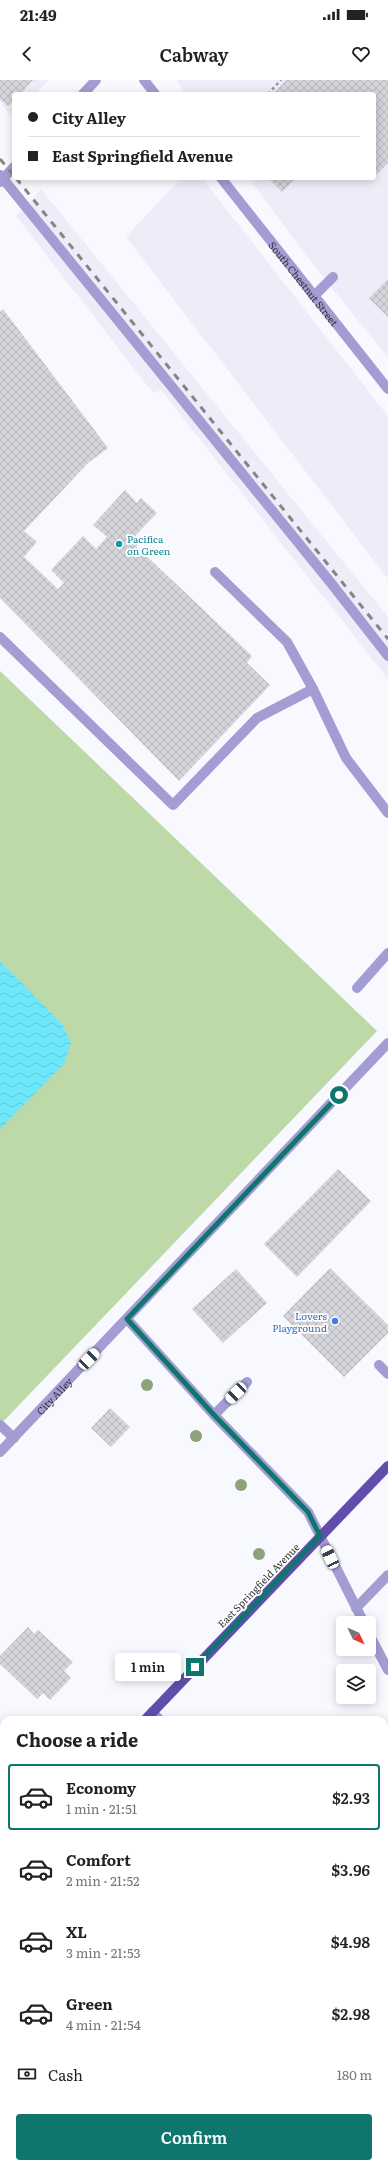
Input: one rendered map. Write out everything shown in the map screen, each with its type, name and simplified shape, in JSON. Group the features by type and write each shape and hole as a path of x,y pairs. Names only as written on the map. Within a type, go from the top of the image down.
{"main road":[{"name":"East Springfield Avenue","path":"148,1716 388,1466"}],"street":[{"path":"85,92 96,80"},
{"path":"144,80 153,92"},
{"path":"0,182 12,169"},
{"path":"0,175 331,583 388,656"},
{"name":"South Chestnut Street","path":"223,180 388,389"},
{"path":"314,296 333,277"},
{"path":"215,572 287,642 313,689 346,758 388,813"},
{"path":"0,637 174,805 257,718 313,689"},
{"path":"357,988 388,953"},
{"name":"City Alley","path":"0,1452 388,1043"},
{"path":"127,1319 214,1415 308,1512 360,1616"},
{"path":"379,1365 388,1374"},
{"path":"214,1415 247,1382"},
{"path":"0,1424 14,1438"},
{"path":"356,1608 388,1575"},
{"path":"376,1647 388,1670"},
{"path":"152,1712 156,1716"}],"path":[{"path":"270,92 281,80"}],"shaded area":[{"path":"0,80 49,80 37,92 12,92 12,117 0,102"},
{"path":"176,80 388,80 388,358 304,253 250,180 376,180 376,92 185,92"},
{"path":"179,180 204,180 388,416 388,579 126,237"},
{"path":"41,189 388,617 388,679 161,390 153,393 16,216"}],"green space":[{"path":"0,671 377,1031 0,1425"}],"water":[{"path":"0,961 63,1025 71,1043 64,1064 0,1129"}],"building":[{"path":"0,80 33,80 22,92 12,92 12,102 8,106 0,99"},
{"path":"286,80 388,80 388,163 376,175 376,92 275,92"},
{"path":"270,180 294,180 282,192"},
{"path":"388,279 388,317 369,298"},
{"name":"Pacifica on Green","path":"3,309 108,448 88,463 24,531 37,542 24,557 58,589 64,583 51,570 83,536 96,549 107,537 93,525 125,490 137,503 141,498 157,513 135,536 141,541 136,546 252,656 247,663 270,685 179,781 0,598 0,312"},
{"path":"338,1169 371,1201 297,1277 264,1244"},
{"name":"Lovers Playground","path":"330,1268 388,1325 388,1333 344,1377 283,1316"},
{"path":"236,1269 267,1303 223,1343 192,1309"},
{"path":"110,1408 130,1427 111,1447 91,1428"},
{"path":"28,1627 34,1634 38,1630 73,1662 64,1671 71,1678 50,1700 43,1693 37,1699 0,1664 0,1656"}],"railway":[{"path":"0,159 12,174"},
{"path":"18,180 388,639"}],"place":[{"name":"Pacifica on Green","path":"119,544"},
{"name":"Lovers Playground","path":"335,1321"}],"route":[{"path":"195,1667 293,1567 320,1536 308,1512 214,1415 127,1319 339,1095"}]}
